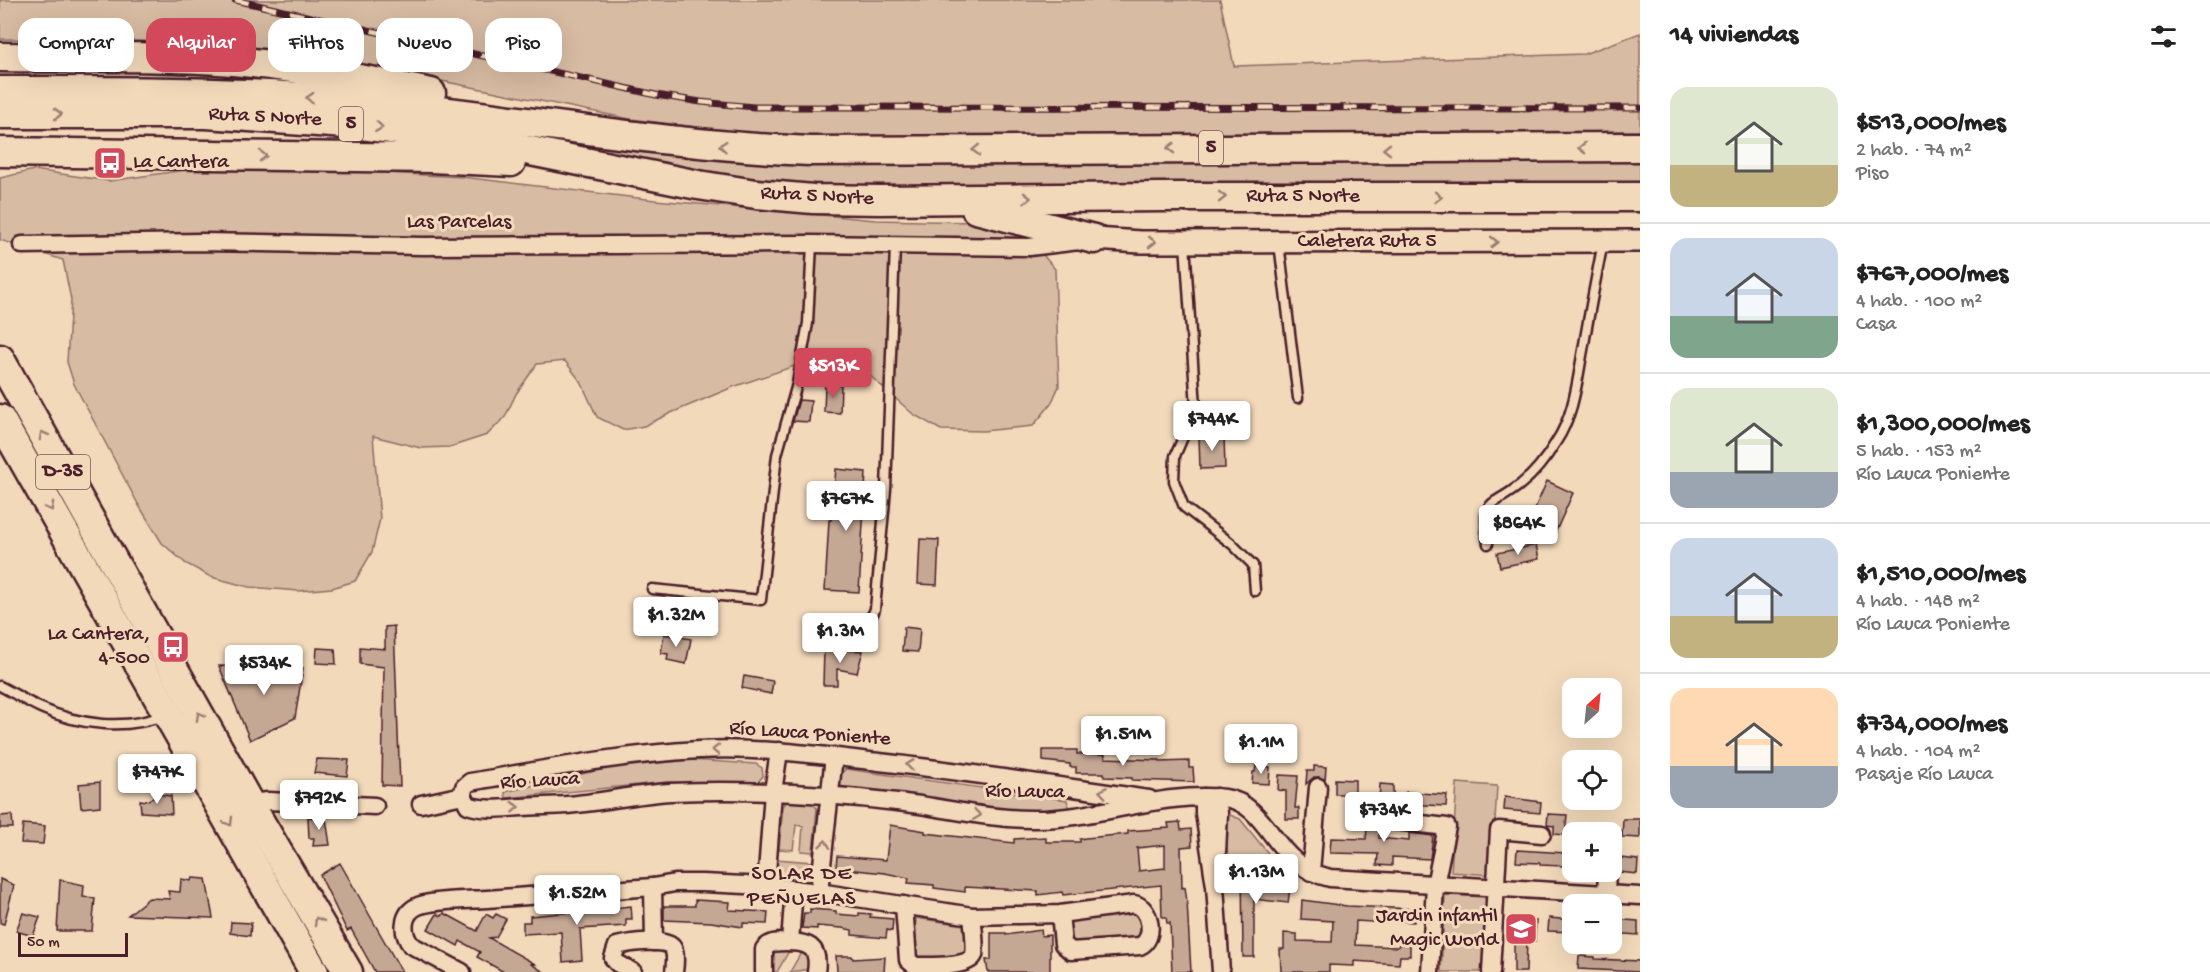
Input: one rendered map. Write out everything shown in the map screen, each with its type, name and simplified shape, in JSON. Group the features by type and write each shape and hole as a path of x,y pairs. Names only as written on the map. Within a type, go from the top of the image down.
{"highway":[{"path":"0,50 18,54"},
{"path":"0,57 18,57"},
{"path":"134,58 192,58 296,68 450,96 639,137"},
{"name":"Ruta 5 Norte","path":"0,91 199,93 318,98 412,107 733,147 834,152 1171,148 1640,147"},
{"name":"Ruta 5 Norte","path":"0,114 206,114 351,124 438,134 508,146 698,185 783,197 834,200 1640,197"},
{"path":"0,152 485,160 698,185"},
{"path":"0,159 30,153"},
{"path":"906,200 991,212 1094,239"},
{"name":"D-35","path":"0,359 249,803 348,972"},
{"name":"D-35","path":"0,419 314,972"}],"street":[{"name":"Caletera Ruta 5","path":"1094,239 1141,242 1640,241"},
{"name":"Las Parcelas","path":"22,245 201,242 445,246 812,244 1029,248 1094,239"},
{"name":"Río Lauca Poniente","path":"462,795 464,787 470,783 593,761 699,750 779,751 834,756 944,769 1161,801"},
{"path":"766,886 773,792 779,751"},
{"path":"819,892 834,756"},
{"path":"1311,872 1318,787"},
{"name":"Río Lauca","path":"462,795 468,805 499,808 567,805 668,792 773,792 899,802 999,818 1033,819 1062,819 1161,801 1211,797 1242,802 1251,809 1292,859 1311,872 1330,878 1606,894"},
{"path":"421,804 462,795"},
{"path":"1211,797 1219,813 1215,885 1221,972"},
{"path":"249,803 268,801 375,806"},
{"path":"1396,820 1447,826 1435,885 1430,972"},
{"path":"1491,972 1499,830 1542,834"},
{"path":"1606,894 1607,882"},
{"path":"462,972 411,945 406,939 405,919 412,910 423,905 465,900 653,887 675,883 703,883 766,886 819,892 972,916 1060,914 1138,905 1147,912 1150,937 1140,946 1075,952 1067,949 1063,944 1060,914"},
{"path":"653,887 654,942"},
{"path":"790,942 794,889"},
{"name":"Río Lauca","path":"1622,895 1640,896"},
{"path":"904,905 908,960 915,966 969,962 974,955 972,916"},
{"path":"633,972 617,963 614,958 617,946 663,941 673,947 674,972"},
{"path":"764,972 764,954 767,946 774,942 804,943 813,949 817,958 816,972"}],"lane":[{"path":"1488,544 1484,520 1488,507 1530,476 1558,439 1572,411 1603,241"},
{"path":"1185,242 1196,407 1175,456 1174,481 1184,507 1232,544 1253,566 1255,591"},
{"path":"1279,242 1298,398"},
{"path":"652,589 761,600 777,455 797,384 808,323 812,244"},
{"path":"820,624 865,624 872,617 875,609 885,489 895,246"},
{"path":"0,686 42,709 86,721 114,724 133,723 167,714"}],"shaded area":[{"path":"0,0 1220,0 1234,66 1584,54 1640,33 1640,131 1385,135 771,136 630,119 391,72 473,72 473,18 376,18 376,69 364,67 364,18 268,18 268,50 256,48 256,18 146,18 146,42 134,41 134,18 18,18 18,39 0,39"},
{"path":"439,119 582,139 1640,158 1640,186 933,189 754,183"},
{"path":"199,168 311,169 462,177 655,200 876,220 973,222 1025,234 1055,269 1059,386 1051,404 1033,426 983,431 941,430 913,414 841,350 733,387 644,426 623,430 597,417 581,382 565,361 537,364 516,394 505,417 487,435 450,447 421,448 373,436 380,519 372,552 355,581 332,588 299,591 249,587 211,577 185,563 162,543 138,504 74,384 67,362 71,300 63,260 0,240 0,178 34,170 109,181"},
{"path":"690,760 756,764 762,768 763,776 754,783 668,782 506,798 505,792 611,767"},
{"path":"846,769 1067,800 1070,813 1039,815 843,789 838,783 839,775"},
{"path":"1457,783 1497,786 1492,875 1451,872"},
{"path":"786,802 811,803 817,808 813,852 801,851 803,826 796,825 793,850 779,849 783,807"},
{"path":"1230,815 1240,819 1268,853 1261,864 1229,867 1224,821 1226,816"},
{"path":"776,859 812,862 806,877 780,877 775,874"},
{"path":"1445,895 1487,897 1483,972 1441,972"},
{"path":"1137,913 1140,916 1142,936 1140,938 1072,944 1070,922 1075,917"},
{"path":"916,918 964,925 966,953 918,960 914,957"},
{"path":"770,951 789,951 777,972 770,972"},
{"path":"802,951 808,953 810,969 790,972"}],"building":[{"path":"825,385 841,385 840,413 824,412"},
{"path":"799,400 811,401 809,422 793,421"},
{"path":"1199,436 1224,436 1225,468 1200,469"},
{"path":"836,469 866,472 859,592 825,590 829,520 831,520"},
{"path":"1547,481 1573,493 1551,542 1525,531"},
{"path":"920,539 939,540 937,585 918,584"},
{"path":"1536,545 1539,559 1500,567 1497,553"},
{"path":"394,626 400,786 382,785 384,667 360,664 360,647 385,649 385,627"},
{"path":"904,627 920,629 918,652 902,651"},
{"path":"664,634 691,639 686,664 667,660 668,654 661,653"},
{"path":"317,648 335,649 336,664 316,663"},
{"path":"824,649 863,651 857,673 837,669 837,685 823,685"},
{"path":"219,666 303,668 295,718 250,740"},
{"path":"744,676 773,681 771,694 742,688"},
{"path":"1043,750 1077,750 1077,754 1105,754 1105,758 1160,760 1160,762 1189,761 1189,768 1193,768 1194,782 1132,780 1132,778 1104,777 1104,773 1076,773 1076,767 1070,767 1070,764 1043,761"},
{"path":"317,759 349,760 347,776 314,773"},
{"path":"1256,766 1270,767 1269,784 1252,783"},
{"path":"1314,766 1326,767 1325,780 1314,777 1306,784 1307,771 1314,771"},
{"path":"1279,775 1298,776 1295,808 1299,808 1299,819 1286,819 1286,791 1278,790"},
{"path":"1335,779 1355,780 1355,794 1335,794"},
{"path":"100,782 100,806 81,808 79,784"},
{"path":"1380,784 1393,785 1393,802 1379,801"},
{"path":"1406,792 1447,795 1446,806 1405,804"},
{"path":"157,794 171,796 172,814 141,812 140,800 146,801"},
{"path":"1505,797 1541,802 1540,813 1504,810"},
{"path":"1369,806 1381,807 1379,838 1409,841 1409,833 1433,836 1430,859 1392,857 1392,866 1377,865 1378,854 1330,853 1331,838 1366,839"},
{"path":"1548,814 1567,815 1566,822 1562,822 1562,835 1554,834 1554,826 1547,825"},
{"path":"12,815 13,828 0,828 0,816"},
{"path":"308,817 326,819 330,845 313,846 314,838 309,838"},
{"path":"1623,819 1640,819 1640,838 1622,837"},
{"path":"1180,822 1181,830 1191,829 1192,846 1181,847 1182,888 1185,887 1187,902 1191,972 1172,972 1170,923 1167,923 1166,917 1162,917 1161,885 1063,895 1062,892 1038,895 1038,891 965,887 965,892 934,888 934,885 908,883 909,878 885,873 836,868 837,856 886,860 890,825 925,831 925,833 1014,843 1014,839 1046,837 1046,842 1080,842 1080,839 1086,838 1128,834 1128,831 1169,828 1168,823","holes":["1165,845 1165,868 1139,871 1137,848"]},
{"path":"23,824 45,826 43,844 21,843"},
{"path":"1517,850 1562,853 1562,866 1516,862"},
{"path":"1622,858 1638,860 1637,874 1622,872"},
{"path":"340,863 402,972 375,972 351,929 347,931 320,875"},
{"path":"1251,865 1252,879 1257,878 1257,884 1290,887 1288,903 1254,899 1254,957 1243,957 1242,866"},
{"path":"192,878 206,879 213,918 128,915 149,898 170,899 168,891 180,892 181,879 191,881"},
{"path":"0,879 14,885 4,924 0,923"},
{"path":"60,880 84,885 83,897 95,898 92,931 57,931"},
{"path":"695,900 730,902 729,910 768,912 767,924 743,923 743,927 711,922 664,920 664,906 695,906"},
{"path":"1302,900 1347,906 1415,909 1414,922 1356,921 1355,945 1398,947 1399,944 1410,945 1410,956 1400,956 1399,964 1354,961 1354,966 1329,965 1329,972 1281,972 1280,949 1284,949 1284,933 1297,934 1297,941 1332,942 1333,921 1301,919"},
{"path":"631,906 632,919 626,919 626,926 580,929 582,960 563,962 561,932 523,934 523,922 530,922 530,916"},
{"path":"810,909 859,916 859,913 871,914 870,917 893,919 892,931 887,930 886,938 852,935 852,930 842,928 817,926 817,929 802,928 804,913 810,913"},
{"path":"23,913 40,917 33,936 16,931"},
{"path":"444,913 477,931 486,914 493,918 496,914 506,919 496,937 489,938 535,964 531,964 544,972 504,972 477,957 480,952 460,941 458,946 428,929 437,914 442,916"},
{"path":"1549,918 1562,919 1562,932 1548,931"},
{"path":"1514,920 1536,921 1535,941 1527,940 1526,972 1514,972"},
{"path":"1622,920 1638,921 1638,935 1622,934"},
{"path":"231,922 251,923 250,936 230,933"},
{"path":"1041,930 1042,936 1050,935 1050,972 988,972 986,960 991,960 991,933 1006,933 1006,935"},
{"path":"836,956 852,956 853,959 885,957 884,972 837,971"},
{"path":"1579,956 1640,961 1640,972 1578,969"}],"railway":[{"path":"235,0 656,95 754,107 1640,108"}],"place":[{"name":"La Cantera","path":"110,163"},
{"name":"La Cantera, 4-500","path":"173,647"},
{"name":"Jardin infantil Magic World","path":"1521,929"}],"district":[{"name":"SOLAR DE PEÑUELAS","path":"802,888"}]}
